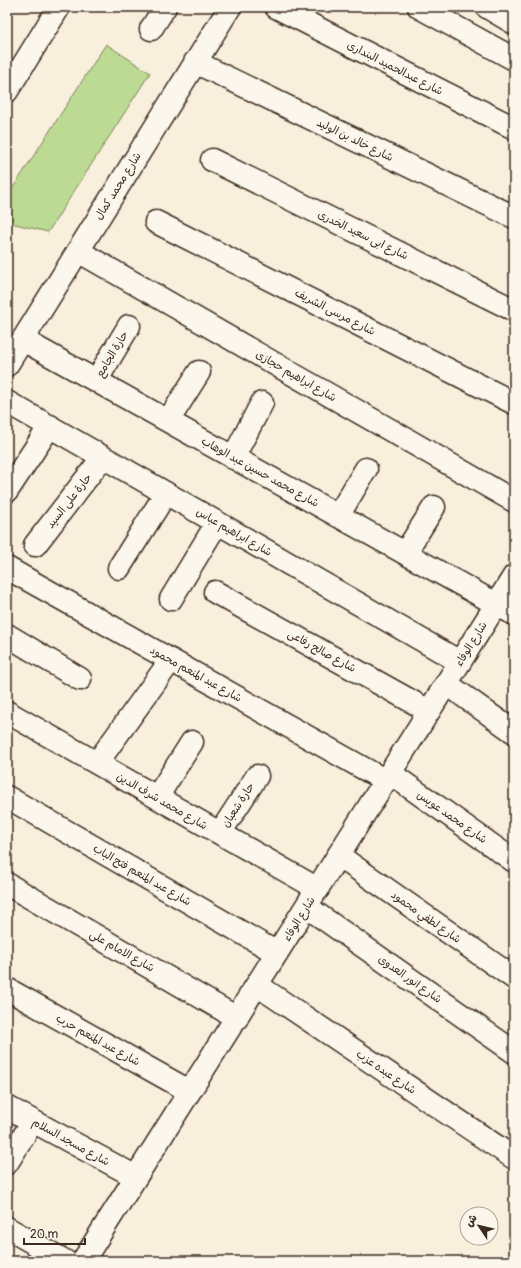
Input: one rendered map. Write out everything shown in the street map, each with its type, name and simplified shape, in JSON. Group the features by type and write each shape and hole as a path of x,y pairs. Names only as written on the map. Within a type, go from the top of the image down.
{"street":[{"path":"7,91 59,7"},
{"path":"151,29 165,7"},
{"name":"شارع محمد كمال","path":"7,365 230,7"},
{"name":"شارع عبدالحميد البندارى","path":"276,7 514,128"},
{"path":"419,7 514,59"},
{"path":"487,7 514,23"},
{"name":"شارع خالد بن الوليد","path":"195,62 514,217"},
{"name":"شارع ابى سعيد الخدرى","path":"212,160 514,310"},
{"name":"شارع مرسى الشريف","path":"156,222 514,403"},
{"name":"شارع ابراهيم حجازى","path":"78,251 514,500"},
{"name":"حارة الجامع","path":"96,381 129,326"},
{"name":"شارع محمد حسين عبد الوهاب","path":"23,340 505,609"},
{"path":"168,421 199,372"},
{"name":"شارع ابراهيم عباس","path":"7,402 460,662"},
{"path":"233,458 262,403"},
{"path":"7,491 50,426"},
{"name":"حارة على السيد","path":"34,545 103,457"},
{"path":"338,516 366,469"},
{"path":"119,568 166,493"},
{"path":"405,553 434,507"},
{"path":"171,599 217,523"},
{"name":"شارع عبد المنعم محمود","path":"7,568 171,660 388,777"},
{"name":"شارع الوفاء","path":"83,1261 460,662 505,609 514,576"},
{"name":"شارع صالح رفاعى","path":"215,592 430,711"},
{"path":"7,635 80,679"},
{"path":"97,763 171,660"},
{"path":"447,684 514,732"},
{"name":"شارع محمد شرف الدين","path":"7,712 220,833 312,898"},
{"path":"157,797 192,742"},
{"name":"حارة شعبان","path":"220,833 257,776"},
{"name":"شارع محمد عويس","path":"388,777 514,861"},
{"name":"شارع عبد المنعم فتح الباب","path":"7,797 277,953"},
{"name":"شارع لطفي محمود","path":"339,856 514,978"},
{"name":"شارع الامام على","path":"7,884 237,1018"},
{"name":"شارع انور العدوى","path":"312,898 514,1052"},
{"name":"شارع عبده عزب","path":"257,985 514,1158"},
{"name":"شارع عبد المنعم حرب","path":"7,989 189,1091"},
{"name":"شارع مسجد السلام","path":"7,1107 136,1177"},
{"path":"7,1163 33,1121"},
{"path":"7,1228 65,1261"}],"green space":[{"path":"106,44 150,73 48,232 7,222 7,197"}]}
